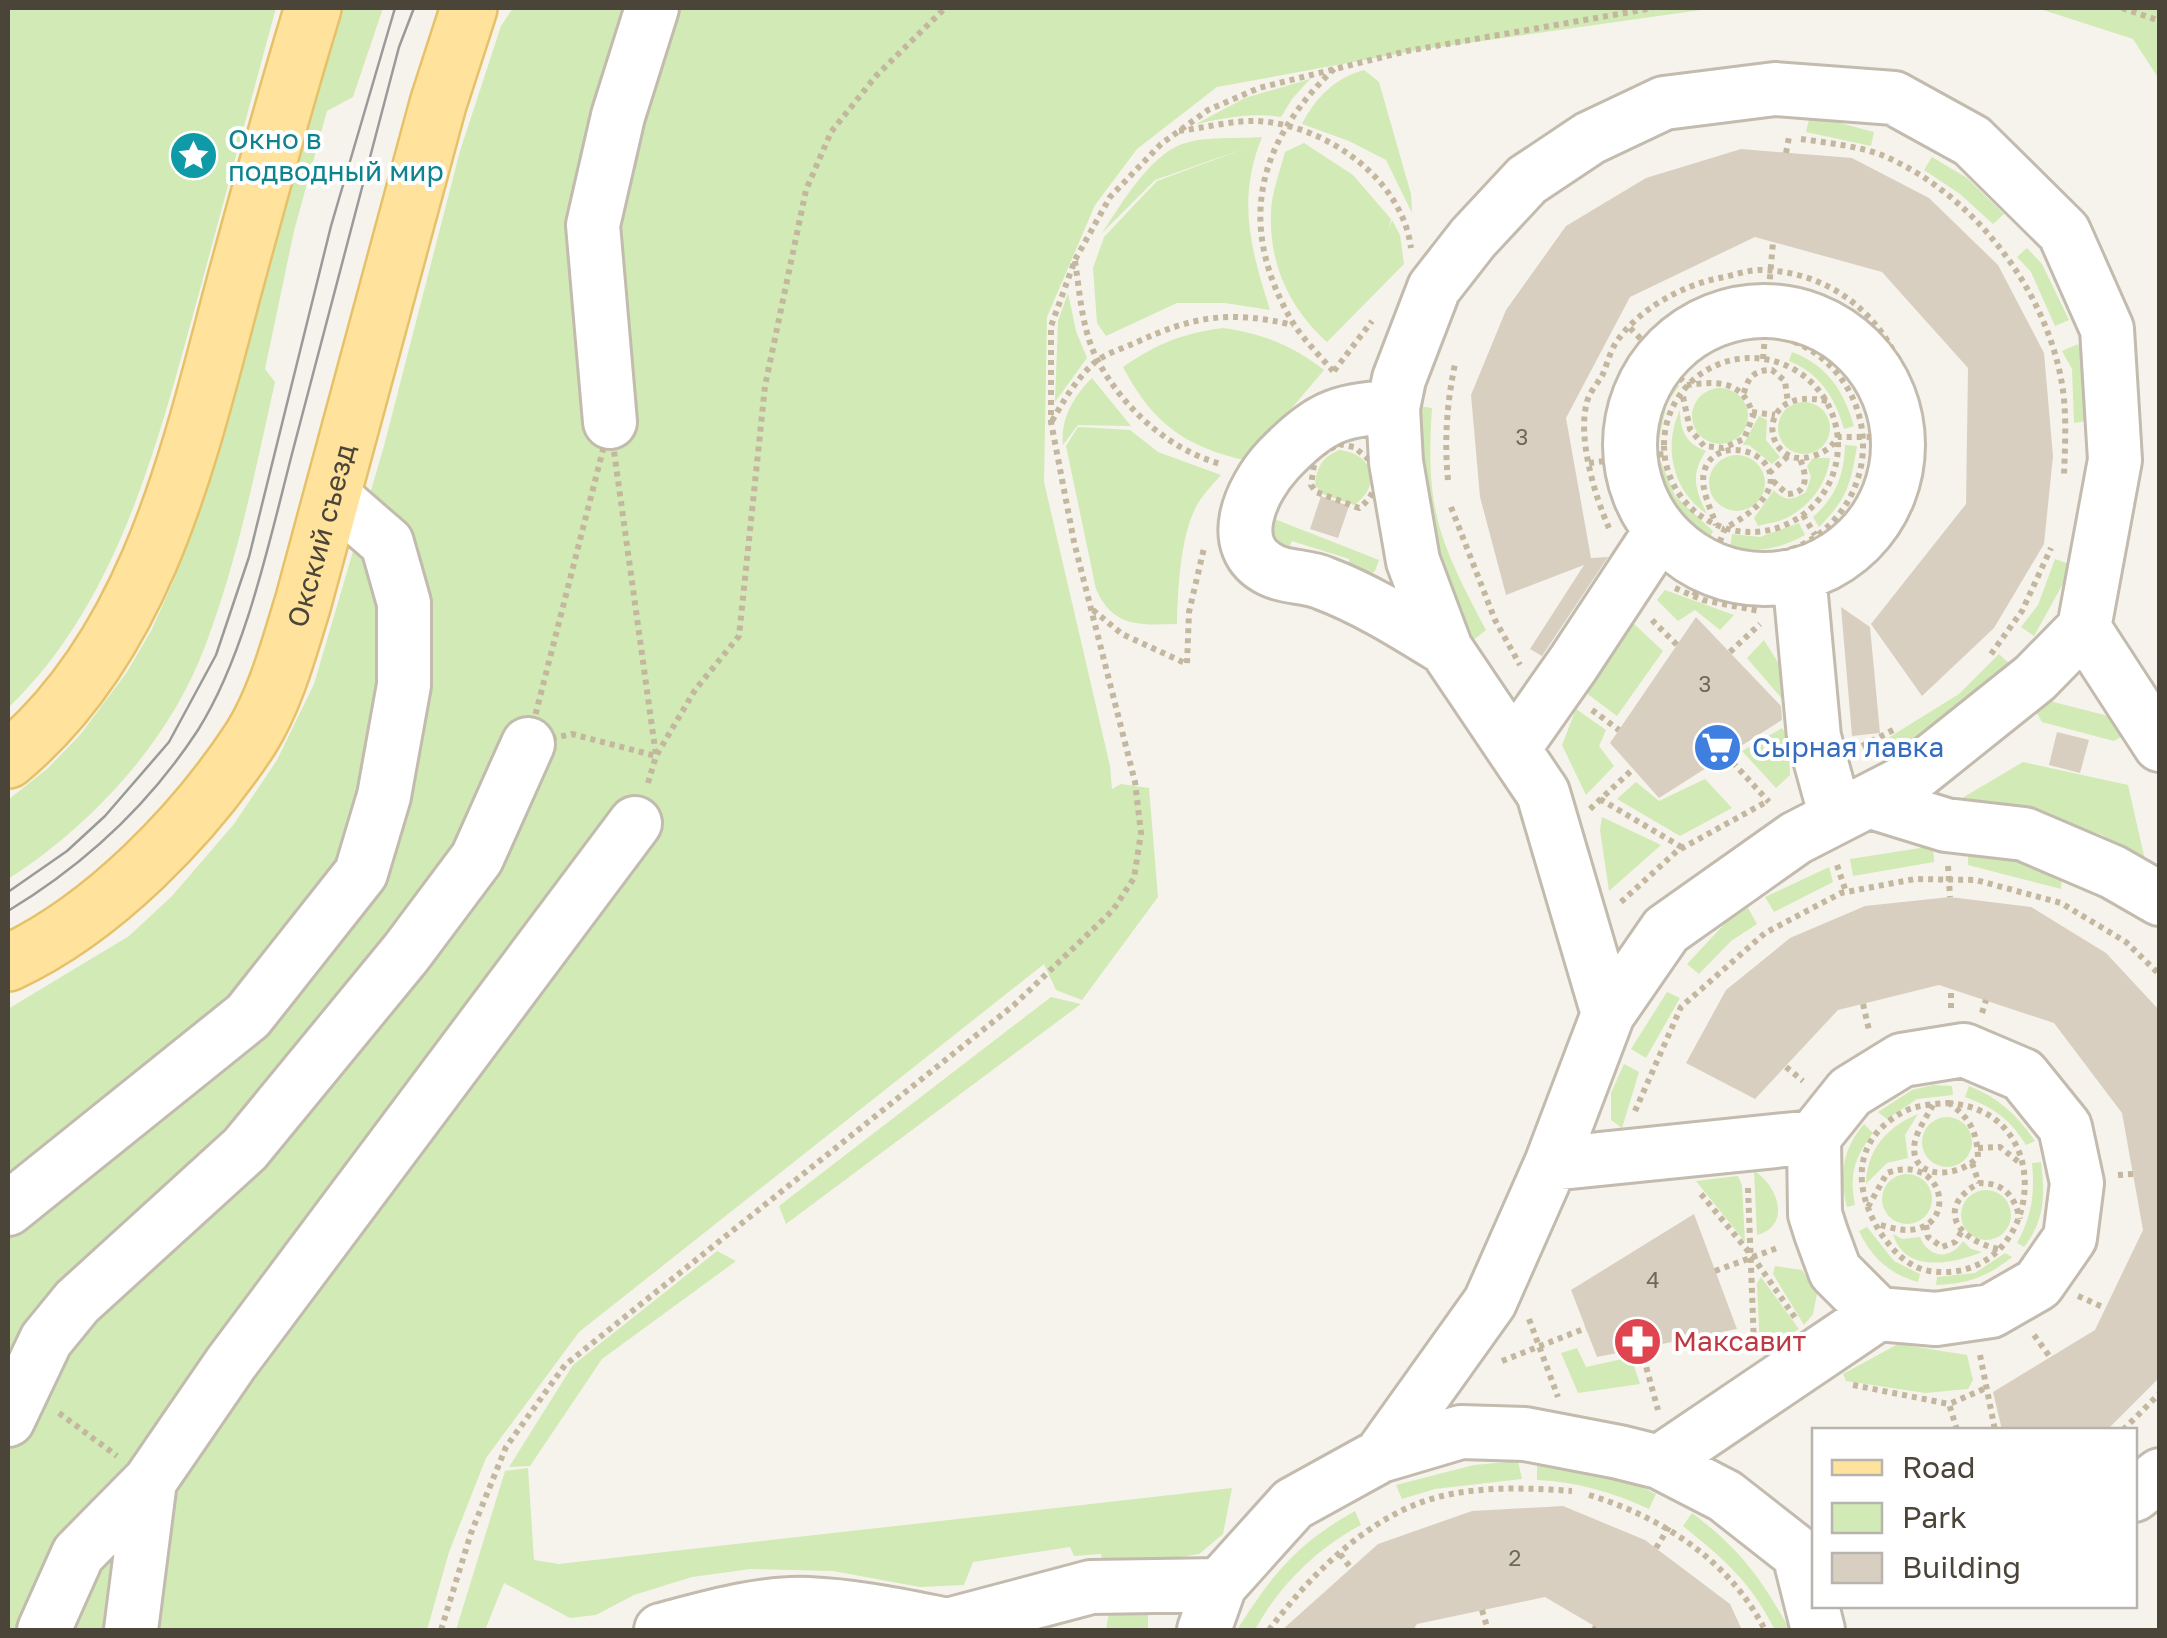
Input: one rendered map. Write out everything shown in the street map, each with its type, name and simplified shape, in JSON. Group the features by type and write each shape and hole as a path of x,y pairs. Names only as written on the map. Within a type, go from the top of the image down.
{"main road":[{"path":"8,760 30,742 92,669 156,548 210,379 313,8"},
{"name":"Окский съезд","path":"8,963 31,952 108,898 190,819 253,735 283,668 334,496 438,104 469,8"}],"street":[{"path":"610,422 593,225 618,116 652,8"},
{"path":"1380,1456 1490,1302 1550,1164 1608,1014 1666,930 1796,838 1906,782 2035,678 2084,628 2115,460 2106,328 2064,232 1972,141 1894,98 1775,89 1664,102 1590,138 1527,180 1473,238 1434,288 1399,379 1393,408 1396,462 1413,561 1446,648 1543,794 1608,1014"},
{"path":"1514,748 1649,549 1628,447 1635,402 1691,330 1734,312 1766,327 1779,310 1824,324 1859,348 1884,383 1897,424 1897,467 1884,508 1858,543 1822,567 1815,566 1781,580 1738,578 1712,554 1695,562 1649,549"},
{"path":"1393,408 1356,408 1318,425 1276,462 1250,505 1243,531 1252,557 1273,571 1322,582 1446,648"},
{"path":"8,1209 248,1016 362,874 384,796 404,685 404,603 387,543 334,496"},
{"path":"1815,566 1814,736 1852,809"},
{"path":"2084,628 2160,745"},
{"path":"16,1404 46,1340 77,1302 245,1149 406,952 477,858 528,744"},
{"path":"1852,809 2024,834 2113,872 2160,899"},
{"path":"44,1630 78,1554 150,1481 231,1363 636,822"},
{"path":"1550,1164 1804,1114 1902,1060 1964,1050 2024,1075 2064,1126 2076,1182 2070,1238 2038,1284 1990,1311 1936,1319 1878,1314 1659,1462"},
{"path":"1804,1114 1815,1214 1835,1271 1878,1314"},
{"path":"661,1630 733,1612 804,1604 873,1610 952,1628 1091,1587 1212,1608 1293,1504 1380,1456 1461,1432 1525,1434 1659,1462 1725,1496 1807,1551 1812,1587"},
{"path":"2137,1493 2160,1475"},
{"path":"131,1630 150,1481"}],"path":[{"path":"636,822 656,756 696,690 740,636 765,386 806,190 831,132 876,76 945,8"},
{"path":"441,1630 471,1532 506,1446 565,1365 1014,1005 1113,910 1134,878 1141,833 1135,782 1074,542 1051,422 1050,326 1075,260 1110,197 1178,132 1208,110 1259,88 1407,51 1653,8"},
{"path":"2122,8 2160,21"},
{"path":"1334,372 1295,326 1266,268 1260,212 1269,158 1285,126 1304,98 1336,67"},
{"path":"1178,132 1256,121 1322,139 1352,156 1377,178 1410,236 1412,251"},
{"path":"1771,134 1881,155 1908,168 1963,210 2002,248 2053,346 2062,386 2064,487"},
{"path":"1786,152 1789,137"},
{"path":"1773,242 1766,327 1796,370 1827,402 1838,437 1836,466 1828,486 1803,515 1778,528 1756,532 1662,583 1649,549 1619,550 1594,495 1668,417 1670,295 1703,282 1759,270 1766,327 1772,370 1785,381 1788,402"},
{"path":"1075,260 1082,316 1097,360 1128,403 1162,436 1202,459 1229,467"},
{"path":"1666,366 1718,364 1736,358 1820,280 1846,294 1867,312 1902,364 1911,385 1894,437 1862,463 1855,488 1815,566"},
{"path":"1051,422 1073,385 1097,360 1175,324 1215,316 1256,316 1295,326"},
{"path":"1631,457 1648,402 1666,366 1708,341 1766,327 1810,349 1831,366 1848,386 1858,410 1894,437 1920,474 1902,521 1881,549 1815,566 1777,554 1712,554"},
{"path":"1712,554 1704,469 1713,457 1744,439 1751,427 1752,412 1744,394 1724,382 1666,366 1616,341 1587,403 1631,457 1666,518 1712,554 1768,616 1730,652"},
{"path":"1448,490 1447,414 1455,362"},
{"path":"1666,366 1696,439 1714,448 1752,452 1762,460 1783,492 1804,488 1806,476 1800,459"},
{"path":"1744,394 1747,380 1754,374 1772,370"},
{"path":"1827,402 1806,398 1788,402 1775,415 1772,434 1777,446 1788,456 1800,459 1831,448 1838,437"},
{"path":"1752,412 1775,415"},
{"path":"610,422 528,744 572,734 656,756"},
{"path":"610,422 656,756"},
{"path":"1838,437 1894,437"},
{"path":"1339,444 1366,454 1372,462 1375,488 1371,499 1360,508 1316,492 1311,484 1314,458 1339,444"},
{"path":"1712,554 1767,497 1770,475 1788,456"},
{"path":"1631,457 1668,472 1712,554"},
{"path":"1450,504 1496,620 1523,670"},
{"path":"1803,515 1815,566"},
{"path":"1990,656 2022,611 2052,545"},
{"path":"1850,746 1863,746 1902,725"},
{"path":"1726,756 1767,801"},
{"path":"1579,800 1586,813 1633,769"},
{"path":"1608,903 1620,904 1683,848 1776,798"},
{"path":"1600,799 1683,848"},
{"path":"1634,1114 1681,1007 1764,933 1841,894 1915,879 1976,880 2060,902 2126,942 2160,975"},
{"path":"1949,880 1950,896"},
{"path":"1951,989 1951,1016"},
{"path":"1863,1004 1871,1036 1880,1031"},
{"path":"1969,1015 1982,1014 1996,1021"},
{"path":"1786,1066 1804,1082 1804,1114"},
{"path":"1804,1082 1812,1075"},
{"path":"1868,1208 1887,1173 1903,1167 1933,1174 1953,1173 1978,1157 1976,1134 1965,1115 1948,1102"},
{"path":"1874,1223 1903,1230 1926,1226 1936,1214 1940,1205 1938,1191 1914,1145 1933,1104"},
{"path":"1933,1104 1970,1104 1995,1117 2016,1140 2022,1166 2026,1198 2020,1220 2009,1240 1968,1268 1926,1270 1909,1264 1890,1248 1862,1198 1860,1171 1867,1147 1904,1112 1933,1104"},
{"path":"1978,1148 2000,1146 2022,1166"},
{"path":"1972,1163 1979,1184"},
{"path":"1998,1249 1980,1244 1962,1231 1954,1217 1958,1199 1979,1184 1990,1183 2008,1191 2020,1220"},
{"path":"1748,1184 1754,1362"},
{"path":"1696,1188 1753,1257 1806,1332"},
{"path":"1936,1214 1954,1217"},
{"path":"1926,1226 1928,1237 1942,1247 1955,1242 1962,1231"},
{"path":"1715,1271 1792,1242"},
{"path":"2068,1291 2106,1308"},
{"path":"1487,1366 1586,1328"},
{"path":"2030,1330 2050,1358"},
{"path":"1978,1344 1995,1428"},
{"path":"1538,1346 1563,1409"},
{"path":"1642,1348 1658,1405"},
{"path":"1848,1384 1949,1404 1986,1388"},
{"path":"2124,1428 2160,1393"},
{"path":"1641,1406 1658,1405 1673,1398"},
{"path":"16,1404 150,1481"},
{"path":"1949,1404 1956,1428"},
{"path":"1269,1630 1316,1575 1399,1512 1440,1496 1535,1488 1578,1492 1626,1506 1669,1528 1734,1584 1765,1630"},
{"path":"1656,1548 1669,1528"},
{"path":"1340,1554 1351,1568"},
{"path":"1482,1610 1488,1630"}],"green space":[{"path":"8,8 276,8 170,399 132,511 80,617 47,665 8,708"},
{"path":"342,8 383,8 353,97 327,111 294,231 265,369 275,382 252,483 236,550 204,649 170,717 124,779 69,834 8,879 8,800 48,768 80,735 127,672 173,582 211,473"},
{"path":"513,8 1715,8 1424,49 1217,87 1137,149 1095,205 1047,317 1044,482 1110,766 1112,789 1121,784 1149,788 1158,897 1082,1000 1056,990 1044,964 579,1332 486,1458 449,1552 427,1630 8,1630 8,1009 129,936 172,896 234,824 277,760 314,684 384,446 460,151 501,26"},
{"path":"2037,8 2159,8 2159,79 2133,39"},
{"path":"1364,70 1379,82 1411,194 1412,213 1386,160 1302,124 1327,90"},
{"path":"1310,79 1281,117 1249,115 1196,124 1245,98"},
{"path":"1810,115 1874,132 1871,146 1806,132"},
{"path":"1262,137 1248,202 1252,244 1270,310 1225,303 1177,303 1106,336 1097,323 1093,268 1104,237 1157,181 1249,147 1155,180 1102,233 1136,183 1158,159 1182,144"},
{"path":"1304,143 1353,175 1391,219 1388,231 1392,220 1400,235 1404,264 1327,342 1292,300 1278,268 1271,233 1272,199 1285,152"},
{"path":"1932,157 1967,178 2004,214 1993,224 1960,194 1924,170"},
{"path":"2027,248 2042,264 2069,320 2055,326 2031,272 2017,257"},
{"path":"1068,293 1087,358 1055,402 1058,321"},
{"path":"1223,328 1276,342 1324,370 1247,461 1205,448 1173,430 1146,404 1123,367 1170,341"},
{"path":"2078,344 2085,364 2091,420 2074,423 2072,369 2062,351"},
{"path":"1792,352 1815,364 1832,381 1854,426 1844,429 1825,388 1789,361"},
{"path":"1092,378 1131,426 1078,425 1063,445 1070,408"},
{"path":"1670,378 1679,386 1667,403 1657,448 1649,449 1653,408"},
{"path":"1720,388 1740,396 1748,416 1740,436 1720,444 1700,436 1692,416 1700,396"},
{"path":"1804,402 1822,410 1830,428 1822,446 1804,454 1786,446 1778,428 1786,410"},
{"path":"1412,405 1432,408 1431,473 1439,524 1446,548 1486,630 1471,642 1433,559"},
{"path":"1680,410 1685,435 1706,451 1696,482 1707,514 1686,493 1674,467 1672,438"},
{"path":"1759,416 1767,420 1766,440 1780,457 1772,464 1749,445 1743,445"},
{"path":"1078,427 1130,430 1158,452 1221,475 1200,500 1188,527 1181,560 1177,624 1140,624 1119,617 1096,589 1066,446"},
{"path":"1845,445 1857,446 1850,481 1836,508 1819,527 1813,517 1837,485"},
{"path":"1339,450 1360,457 1370,471 1369,488 1354,505 1323,494 1315,485 1321,463"},
{"path":"1737,455 1757,463 1765,483 1757,503 1737,511 1717,503 1709,483 1717,463"},
{"path":"1813,458 1830,458 1825,478 1814,495 1791,516 1758,526 1754,518 1774,490 1789,498 1806,492 1811,477 1807,466"},
{"path":"1661,462 1675,496 1713,531 1708,543 1679,519 1664,499 1650,465"},
{"path":"1277,520 1379,560 1375,571 1368,576 1349,570 1349,559 1292,541 1286,553 1274,548 1267,524"},
{"path":"1799,523 1805,535 1786,544 1760,550 1730,549 1732,534 1760,537"},
{"path":"2055,559 2069,564 2064,582 2034,636 2021,627 2038,605"},
{"path":"1665,590 1734,615 1720,630 1695,610 1678,621 1657,600"},
{"path":"1633,623 1663,651 1617,716 1585,692"},
{"path":"1764,640 1779,664 1783,700 1747,658"},
{"path":"1999,654 2011,665 1928,735 1895,754 1888,738 1959,694"},
{"path":"2042,699 2112,717 2123,728 2121,737 2114,741 2042,722 2033,706"},
{"path":"1576,709 1606,730 1599,746 1614,766 1586,795 1562,745"},
{"path":"1782,728 1789,739 1790,775 1776,788 1742,751"},
{"path":"2023,762 2128,785 2145,860 2102,835 2022,809 1952,804"},
{"path":"1705,779 1732,808 1680,836 1617,799 1636,782 1659,801"},
{"path":"1602,817 1661,845 1609,891 1600,830"},
{"path":"1933,846 1934,862 1853,876 1850,859"},
{"path":"1968,852 2027,858 2062,872 2061,889 1968,865"},
{"path":"1829,867 1833,882 1774,912 1765,897"},
{"path":"1748,908 1757,924 1731,941 1699,974 1687,964 1731,917"},
{"path":"1667,992 1680,998 1646,1058 1631,1049"},
{"path":"1051,997 1081,1004 786,1224 779,1206"},
{"path":"1624,1064 1639,1072 1622,1128 1611,1120 1611,1093"},
{"path":"1952,1086 1953,1095 1917,1099 1887,1119 1878,1112 1912,1090"},
{"path":"1969,1086 2007,1108 2035,1141 2026,1145 2000,1115 1965,1097"},
{"path":"1918,1114 1905,1135 1908,1158 1887,1163 1866,1184 1870,1160 1881,1141"},
{"path":"1947,1117 1965,1124 1972,1142 1965,1160 1947,1167 1929,1160 1922,1142 1929,1124"},
{"path":"1864,1124 1873,1133 1855,1167 1855,1205 1847,1207 1844,1163"},
{"path":"2041,1162 2042,1207 2024,1247 2017,1243 2031,1204 2032,1163"},
{"path":"1754,1171 1770,1186 1778,1205 1775,1223 1757,1235"},
{"path":"1907,1174 1925,1181 1932,1199 1925,1217 1907,1224 1889,1217 1882,1199 1889,1181"},
{"path":"1738,1176 1742,1185 1745,1242 1696,1181"},
{"path":"1986,1190 2004,1197 2011,1215 2004,1233 1986,1240 1968,1233 1961,1215 1968,1197"},
{"path":"1867,1227 1894,1261 1920,1274 1918,1282 1898,1274 1876,1257 1859,1231"},
{"path":"1893,1234 1902,1239 1920,1237 1934,1253 1946,1254 1963,1241 1982,1252 1931,1263 1908,1255"},
{"path":"717,1251 736,1261 602,1359 530,1466 509,1467 573,1365"},
{"path":"2005,1253 2012,1257 1994,1270 1968,1281 1936,1285 1937,1277 1975,1273"},
{"path":"1775,1266 1802,1270 1817,1294 1813,1314 1804,1325 1773,1274"},
{"path":"1761,1277 1799,1329 1760,1352 1757,1283"},
{"path":"1898,1344 1967,1355 1973,1380 1968,1389 1925,1393 1846,1381 1843,1374"},
{"path":"1577,1348 1586,1367 1631,1357 1640,1384 1578,1393 1561,1353"},
{"path":"1518,1461 1522,1479 1435,1489 1402,1499 1396,1485 1474,1465"},
{"path":"1537,1461 1615,1474 1656,1494 1649,1509 1595,1489 1537,1480"},
{"path":"528,1468 534,1560 559,1564 1232,1488 1223,1534 1199,1554 1104,1570 1101,1554 1074,1556 1070,1547 973,1562 964,1585 920,1587 833,1571 750,1569 692,1577 634,1595 596,1615 570,1618 504,1583 485,1630 456,1630 505,1471"},
{"path":"1355,1511 1361,1525 1300,1570 1255,1630 1237,1630 1287,1562"},
{"path":"1692,1513 1748,1566 1790,1630 1775,1630 1735,1572 1683,1526"},
{"path":"1111,1601 1148,1602 1148,1630 1106,1630"}],"building":[{"path":"1741,149 1852,158 1929,198 1998,265 2044,353 2053,456 2044,544 1994,628 1922,696 1871,624 1966,504 1968,368 1882,272 1755,237 1630,297 1566,418 1591,558 1608,557 1542,656 1530,649 1584,565 1506,595 1480,497 1471,395 1506,310 1566,226 1646,178"},
{"path":"1321,496 1349,506 1338,538 1310,529"},
{"path":"1841,607 1870,627 1880,733 1852,736"},
{"path":"1696,617 1781,706 1782,720 1659,798 1610,743"},
{"path":"2057,732 2089,740 2080,773 2049,765"},
{"path":"1950,897 2031,907 2106,953 2160,1011 2160,1377 2109,1428 2002,1428 1993,1392 2095,1330 2143,1230 2122,1113 2054,1023 1939,985 1838,1010 1755,1099 1686,1063 1726,990 1790,938 1865,906"},
{"path":"1694,1214 1737,1329 1597,1357 1571,1290"},
{"path":"1563,1506 1645,1540 1730,1604 1742,1630 1601,1630 1545,1597 1417,1624 1413,1630 1282,1630 1378,1544 1472,1511"}],"tram line":[{"path":"8,892 67,851 105,816 169,742 216,655 249,557 331,226 395,8"},
{"path":"8,911 63,874 136,808 198,730 230,667 265,557 399,47 414,8"}],"place":[{"name":"Окно в подводный мир","path":"193,155"},
{"name":"Сырная лавка","path":"1717,747"},
{"name":"Максавит","path":"1638,1341"}]}
